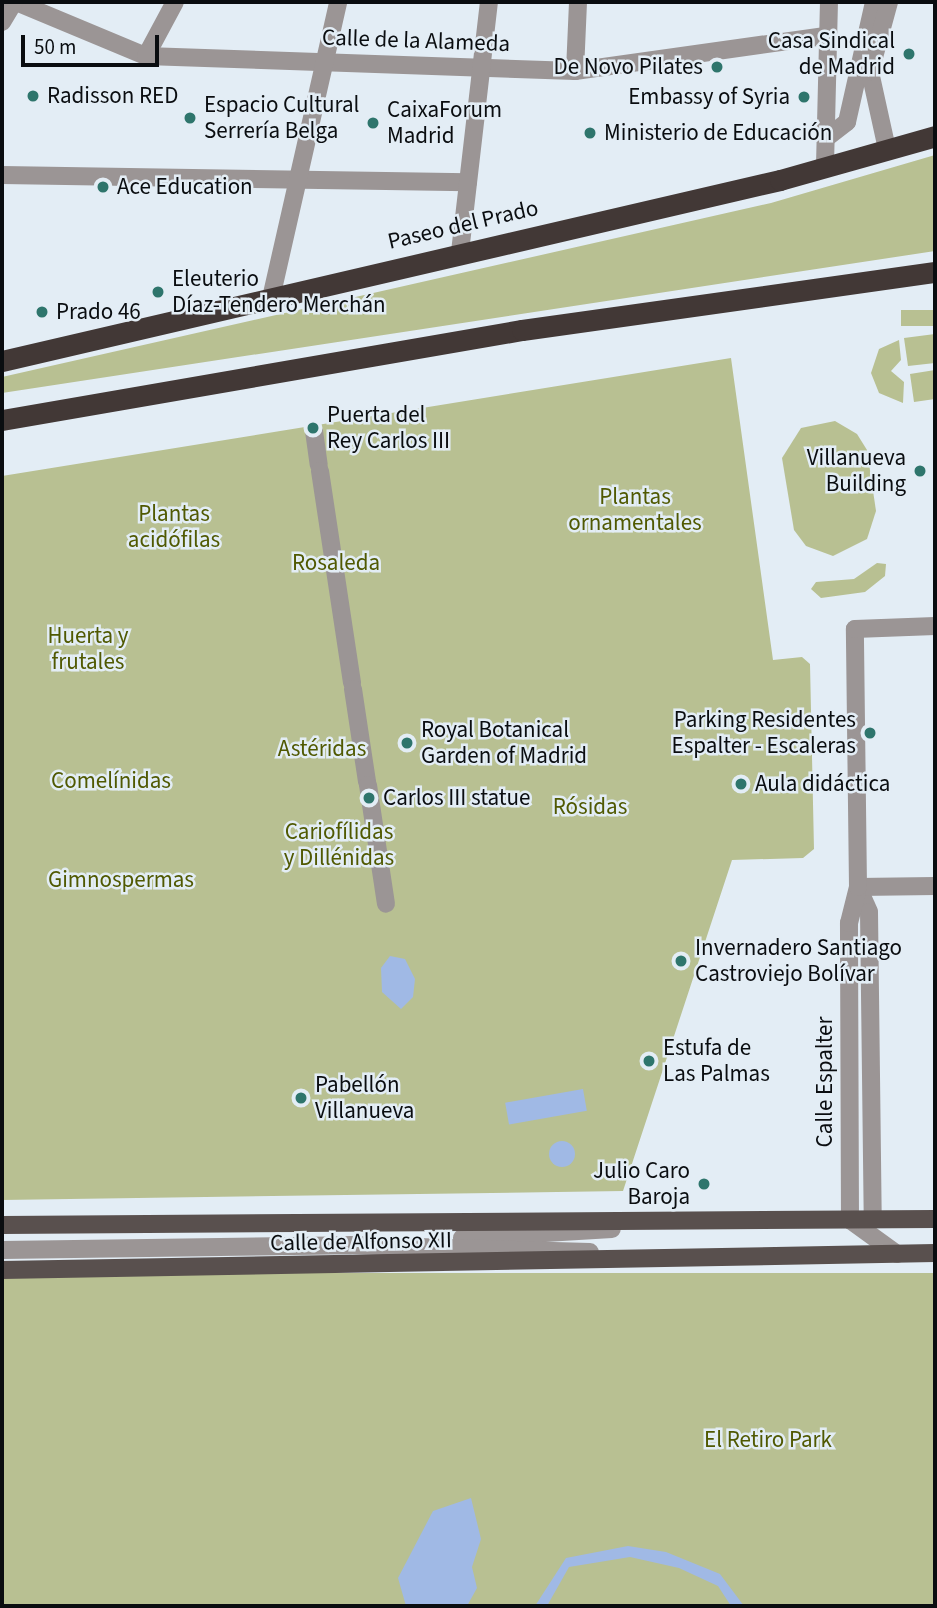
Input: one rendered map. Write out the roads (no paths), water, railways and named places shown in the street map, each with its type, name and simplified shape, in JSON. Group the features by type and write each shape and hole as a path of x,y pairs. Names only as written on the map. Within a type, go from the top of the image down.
{"highway":[{"name":"Paseo del Prado","path":"2,361 825,165 935,136"},
{"path":"2,420 522,330 935,272"}],"main road":[{"name":"Calle de Alfonso XII","path":"2,1225 935,1219"},
{"name":"Calle de Alfonso XII","path":"2,1270 935,1253"}],"street":[{"path":"2,22 15,2"},
{"name":"Calle de la Alameda","path":"15,2 146,56 575,71 824,36"},
{"path":"146,56 175,2"},
{"path":"271,298 338,2"},
{"path":"460,252 489,2"},
{"path":"575,71 578,2"},
{"path":"825,165 824,36 829,2"},
{"path":"830,136 847,122 874,2"},
{"path":"887,149 870,72 889,2"},
{"path":"2,175 468,182"},
{"path":"314,431 386,904"},
{"name":"Calle Espalter","path":"850,1220 849,923 858,887 855,629 935,626"},
{"path":"858,887 935,886"},
{"name":"Calle Espalter","path":"858,887 869,912 873,1219"},
{"path":"850,1220 897,1254"},
{"name":"Calle de Alfonso XII","path":"350,1245 716,1222"},
{"name":"Calle de Alfonso XII","path":"2,1250 350,1245 720,1255"}],"water":[{"path":"390,956 405,959 415,979 413,997 401,1009 382,992 381,968"},
{"path":"583,1089 587,1111 509,1124 505,1103"},
{"path":"562,1141 571,1145 575,1154 571,1163 562,1167 553,1163 549,1154 553,1145"},
{"path":"471,1498 481,1539 472,1567 477,1588 467,1606 406,1606 398,1578 433,1511"},
{"path":"628,1546 666,1552 720,1574 744,1606 731,1606 718,1586 679,1568 630,1557 569,1567 547,1606 535,1606 566,1558"}],"place":[{"name":"Casa Sindical de Madrid","path":"909,54"},
{"name":"De Novo Pilates","path":"717,67"},
{"name":"Radisson RED","path":"33,96"},
{"name":"Embassy of Syria","path":"804,97"},
{"name":"Espacio Cultural Serrería Belga","path":"190,118"},
{"name":"CaixaForum Madrid","path":"373,123"},
{"name":"Ministerio de Educación","path":"590,133"},
{"name":"Ace Education","path":"103,187"},
{"name":"Eleuterio Díaz-Tendero Merchán","path":"158,292"},
{"name":"Prado 46","path":"42,312"},
{"name":"Puerta del Rey Carlos III","path":"313,428"},
{"name":"Villanueva Building","path":"920,471"},
{"name":"Parking Residentes Espalter - Escaleras","path":"870,733"},
{"name":"Royal Botanical Garden of Madrid","path":"407,743"},
{"name":"Aula didáctica","path":"741,784"},
{"name":"Carlos III statue","path":"369,798"},
{"name":"Invernadero Santiago Castroviejo Bolívar","path":"681,961"},
{"name":"Estufa de Las Palmas","path":"649,1061"},
{"name":"Pabellón Villanueva","path":"301,1098"},
{"name":"Julio Caro Baroja","path":"704,1184"}],"park label":[{"name":"Plantas ornamentales","path":"635,510"},
{"name":"Plantas acidófilas","path":"174,527"},
{"name":"Rosaleda","path":"336,563"},
{"name":"Huerta y frutales","path":"88,649"},
{"name":"Astéridas","path":"322,749"},
{"name":"Comelínidas","path":"111,781"},
{"name":"Rósidas","path":"590,807"},
{"name":"Cariofílidas y Dillénidas","path":"339,845"},
{"name":"Gimnospermas","path":"121,880"},
{"name":"El Retiro Park","path":"768,1440"}]}
